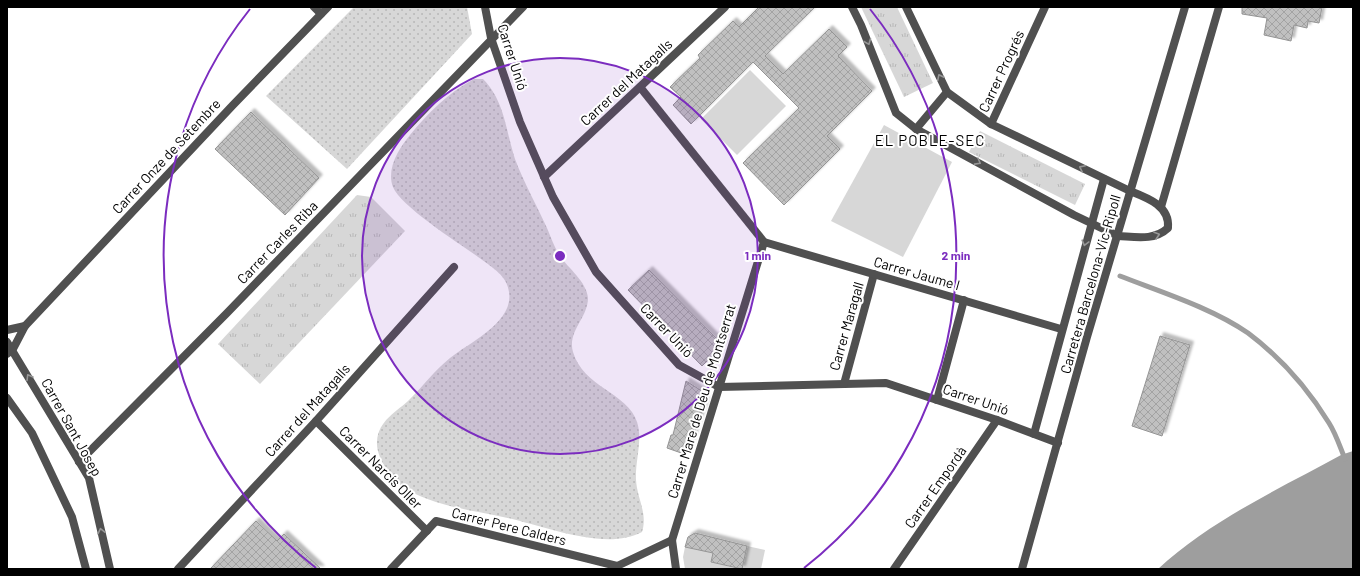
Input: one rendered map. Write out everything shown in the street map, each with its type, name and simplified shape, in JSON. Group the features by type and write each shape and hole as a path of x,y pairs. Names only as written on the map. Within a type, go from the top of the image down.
{"street":[{"path":"314,7 321,14"},
{"name":"Carrer Onze de Setembre","path":"10,352 25,326 232,105 328,7"},
{"name":"Carrer Unió","path":"485,7 491,38 520,122 552,197 596,272 679,365 719,387 886,383 997,420 1058,443"},
{"name":"Carrer Carles Riba","path":"79,462 227,313 491,38 523,7"},
{"name":"Carrer del Matagalls","path":"544,177 725,7"},
{"path":"852,7 861,25 896,113 916,129 1090,223 1118,236 1147,238 1162,234 1168,228 1169,220 1161,207 1147,197 1104,179 990,124 947,92 906,7"},
{"name":"Carrer Progrés","path":"990,124 1045,7"},
{"name":"Carretera Barcelona-Vic-Ripoll","path":"1022,569 1087,337 1185,7"},
{"path":"1161,207 1219,7"},
{"path":"640,87 764,242"},
{"path":"916,129 947,92"},
{"path":"1034,434 1090,223 1104,179"},
{"name":"Carrer Jaume I","path":"764,242 1061,329"},
{"name":"Carrer Mare de Déu de Montserrat","path":"676,569 672,540 764,242"},
{"name":"Carrer del Matagalls","path":"178,569 316,421 454,267"},
{"name":"Carrer Maragall","path":"844,384 874,274"},
{"path":"937,400 964,300"},
{"path":"7,330 25,326"},
{"name":"Carrer Sant Josep","path":"7,342 10,352 89,478 110,569"},
{"path":"7,398 32,433 72,517 86,569"},
{"name":"Carrer Empordà","path":"894,569 997,420"},
{"name":"Carrer Narcís Oller","path":"316,421 427,531"},
{"name":"Carrer Pere Calders","path":"391,569 436,521 614,568"},
{"path":"614,568 672,540"}],"green space":[{"path":"354,7 467,7 472,34 347,169 266,96"},
{"path":"861,7 897,7 933,83 904,97"},
{"path":"750,70 786,106 737,155 701,119"},
{"path":"474,79 483,79 496,97 504,117 515,159 522,177 547,228 554,246 560,256 581,281 587,292 588,298 585,312 575,331 572,344 573,352 578,364 595,382 625,404 632,412 637,422 639,429 639,443 636,480 644,519 642,532 627,537 610,539 592,538 554,531 503,517 453,507 429,500 406,489 395,480 382,462 379,455 377,448 378,434 384,422 410,399 450,358 479,338 498,322 505,313 509,303 508,286 499,273 407,205 398,195 391,180 392,166 398,152 410,135 439,104"},
{"path":"884,125 952,162 903,257 831,221"},
{"path":"980,131 1085,184 1075,205 969,152"},
{"path":"357,195 371,197 405,231 260,384 218,344"},
{"path":"747,546 765,550 761,569 742,569"},
{"path":"685,547 713,553 711,562 739,569 685,569 683,557"}],"shaded area":[{"path":"1353,451 1353,569 1158,569 1200,535 1246,506 1341,455"}],"building":[{"path":"759,7 815,7 765,56 783,74 829,29 847,47 838,56 872,91 827,136 840,149 784,205 743,163 799,108 753,62 691,124 673,105 681,97 670,87 700,58 698,55 733,21 739,27"},
{"path":"1242,7 1322,7 1319,23 1308,21 1307,28 1294,25 1291,41 1264,35 1267,18 1242,14"},
{"path":"251,112 319,178 285,215 215,149"},
{"path":"649,270 723,345 702,366 628,290"},
{"path":"1160,336 1190,345 1162,436 1132,426"},
{"path":"686,381 705,393 705,403 687,455 667,448 671,435 673,435"},
{"path":"256,521 277,541 284,534 321,569 210,569"},
{"path":"695,533 747,546 742,569 711,562 713,553 685,547 688,537"}],"waterway":[{"path":"1120,276 1186,301 1219,316 1234,324 1260,342 1293,374 1321,410 1336,436 1345,459"}],"district":[{"name":"EL POBLE-SEC","path":"930,140"}]}
